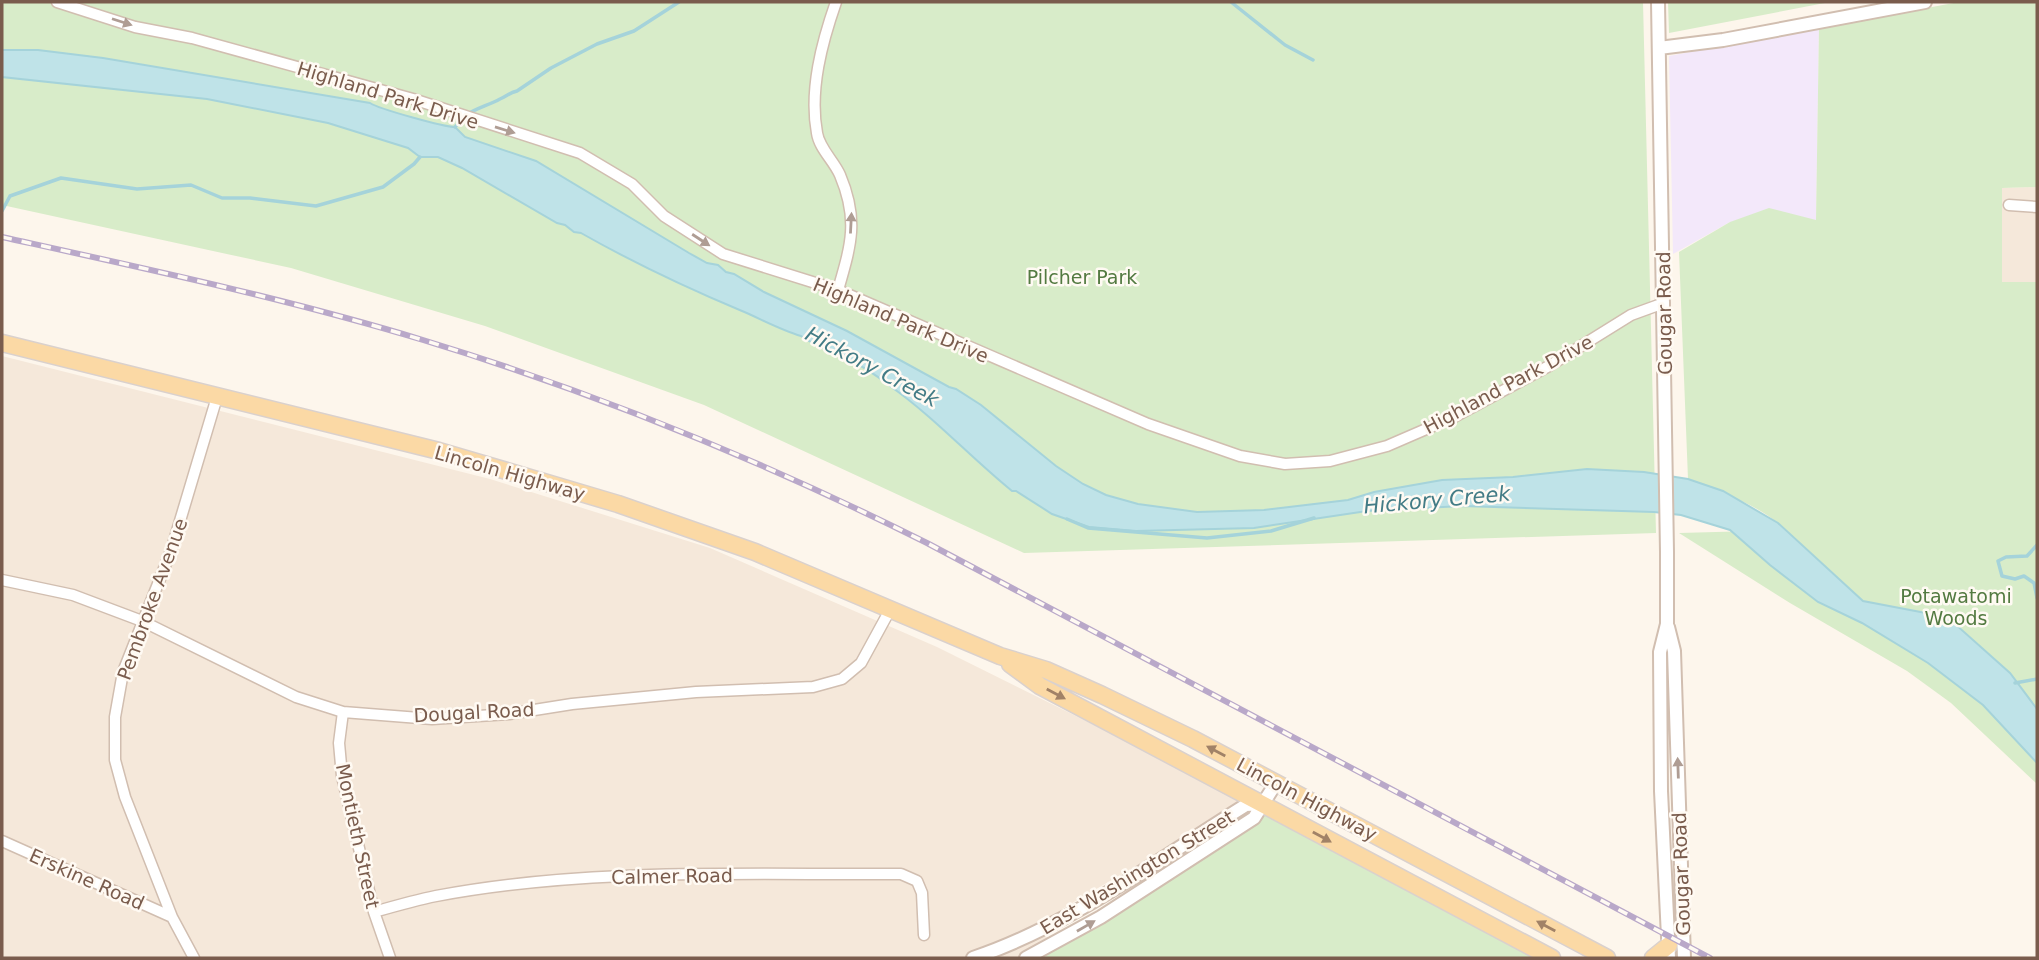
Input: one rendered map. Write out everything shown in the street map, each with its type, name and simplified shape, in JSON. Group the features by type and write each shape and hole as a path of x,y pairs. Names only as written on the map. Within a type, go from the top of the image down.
{"main road":[{"name":"Lincoln Highway","path":"2,343 439,451 618,505 755,552 1000,656 1046,670 1102,695 1276,783 1607,958"},
{"name":"Lincoln Highway","path":"1000,656 1040,686 1552,958"},
{"path":"1653,958 1669,951"}],"street":[{"name":"Highland Park Drive","path":"57,2 135,27 192,38 413,99 580,153 632,184 664,216 723,254 838,289 1148,424 1240,456 1285,464 1330,461 1387,446 1454,417 1549,366 1631,315 1664,303"},
{"path":"836,2 826,30 815,94 817,136 839,174 852,212 849,251 838,289"},
{"name":"Gougar Road","path":"1658,2 1667,552 1667,624 1660,652 1661,777 1669,951"},
{"path":"1659,48 1710,42 1925,2"},
{"path":"2009,205 2037,207"},
{"name":"Pembroke Avenue","path":"194,958 172,918 125,797 115,760 115,717 122,672 171,551 218,397"},
{"name":"Dougal Road","path":"2,580 73,595 142,621 296,697 343,712 432,719 509,714 572,704 696,692 813,687 842,679 861,663 891,608"},
{"name":"Gougar Road","path":"1667,624 1674,651 1684,958"},
{"name":"Montieth Street","path":"343,712 339,744 342,776 374,912 390,958"},
{"name":"East Washington Street","path":"1031,957 1101,918 1254,818 1276,783"},
{"name":"East Washington Street","path":"973,958 1027,938 1246,805 1262,804"},
{"name":"Erskine Road","path":"2,841 172,918"},
{"name":"Calmer Road","path":"374,912 435,896 534,881 608,877 901,874 916,881 922,892 924,935"},
{"path":"1027,938 1031,957"}],"shaded area":[{"path":"1819,28 1816,220 1730,222 1673,254 1669,56"},
{"path":"2037,187 2037,282 2002,283 2002,188"},
{"path":"2,356 490,479 710,548 937,647 1247,801 1062,909 1042,958 2,958"}],"green space":[{"name":"Pilcher Park","path":"2,2 1643,2 1656,533 1024,553 704,405 485,326 291,268 2,205"},
{"path":"1668,2 1830,2 1669,33"},
{"name":"Potawatomi Woods","path":"1959,2 2037,2 2037,187 2002,188 2002,282 2037,282 2037,784 1951,703 1907,671 1790,603 1679,533 1786,530 1752,506 1688,479 1679,252 1730,222 1769,208 1816,220 1819,28"},
{"path":"1262,812 1542,958 1043,958"}],"water":[{"path":"2,50 38,50 103,58 370,103 455,127 465,137 536,161 707,263 718,265 764,292 847,331 956,389 981,405 1056,466 1083,484 1106,495 1138,504 1197,512 1264,510 1348,500 1374,492 1442,480 1513,477 1587,469 1644,472 1688,479 1723,491 1778,523 1863,601 1931,614 1954,623 2010,673 2037,709 2037,763 1983,705 1928,663 1862,623 1818,602 1730,530 1681,515 1654,512 1462,506 1367,511 1254,528 1136,531 1089,527 1052,514 1012,491 922,411 859,365 801,336 661,275 581,233 574,232 438,157 420,157 408,148 328,123 207,99 2,77"}],"waterway":[{"path":"466,115 517,91 551,68 597,44 634,31 679,2"},
{"path":"1231,2 1285,45 1313,60"},
{"path":"455,127 460,122"},
{"path":"2,211 10,196 61,178 137,189 191,185 222,198 250,198 316,206 383,187 420,157"},
{"name":"Hickory Creek","path":"1067,519 1088,528 1207,538 1271,531 1314,518"},
{"path":"2037,545 2027,556 2006,557 1998,561 2002,576 2015,579 2024,576 2034,583 2037,598"},
{"path":"2015,683 2037,679"}],"railway":[{"path":"2,237 266,297 423,340 616,406 742,457 927,543 1710,958"}]}
